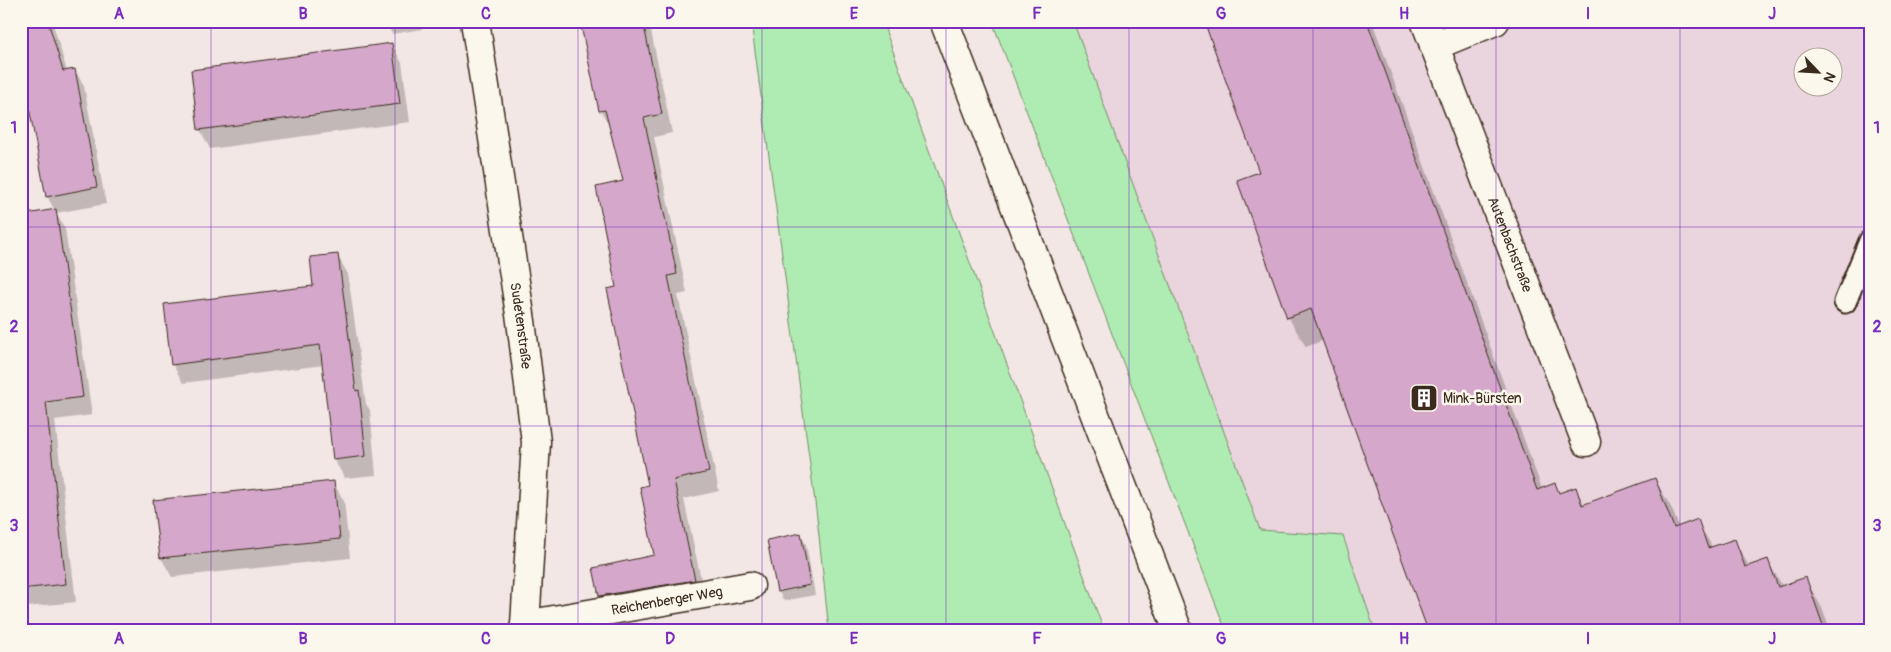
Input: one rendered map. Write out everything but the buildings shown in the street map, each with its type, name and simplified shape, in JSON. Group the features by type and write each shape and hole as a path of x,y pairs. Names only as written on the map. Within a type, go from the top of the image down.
{"street":[{"name":"Sudetenstraße","path":"475,21 521,321 536,442 524,628"},
{"path":"944,21 1178,631"},
{"name":"Autenbachstraße","path":"1494,21 1429,34 1586,442"},
{"name":"Reichenberger Weg","path":"524,628 750,586"}],"lane":[{"path":"1845,302 1870,241"}],"shaded area":[{"path":"1065,21 1870,21 1870,631 1375,631 1343,536 1260,530"}],"green space":[{"path":"751,21 882,21 1104,631 829,631 817,517"},
{"path":"992,21 1073,21 1260,530 1343,536 1375,631 1226,631"}],"place":[{"name":"Mink-Bürsten","path":"1424,398"}]}
